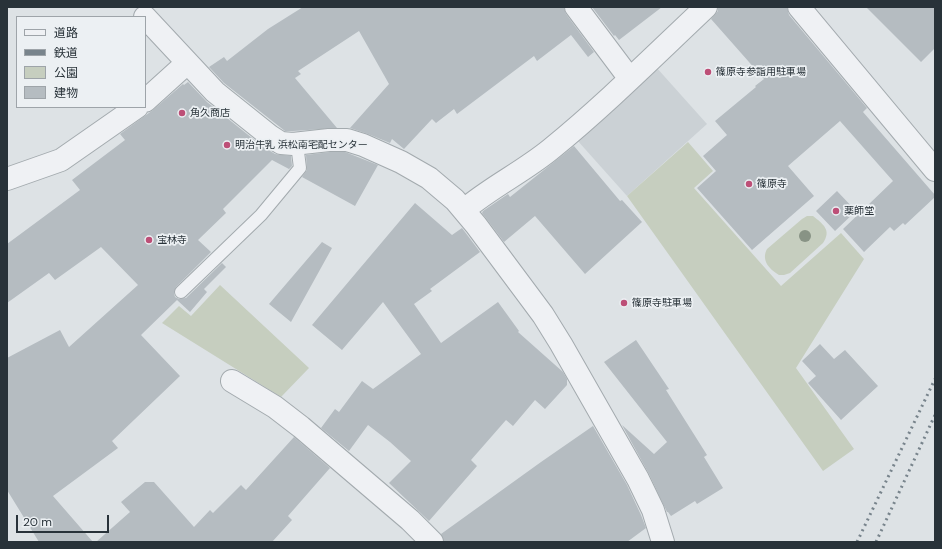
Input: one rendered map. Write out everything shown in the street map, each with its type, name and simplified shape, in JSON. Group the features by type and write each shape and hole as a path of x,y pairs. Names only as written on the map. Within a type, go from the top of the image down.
{"street":[{"path":"136,7 144,16"},
{"path":"576,7 624,71 631,78"},
{"path":"464,210 479,197 549,151 631,78 706,7"},
{"path":"799,7 935,170"},
{"path":"146,18 215,92 281,143 297,144 329,140 347,140 363,145 401,162 429,178 455,200 543,315 561,344 638,479 652,510 663,542"},
{"path":"146,100 187,63"},
{"path":"7,179 61,160 136,108"},
{"path":"232,381 275,407 301,427 410,520 432,542"}],"lane":[{"path":"181,292 261,215 300,168 297,144"}],"shaded area":[{"path":"656,67 707,124 627,196 577,140"}],"green space":[{"path":"688,142 713,171 694,188 781,286 841,233 864,259 796,368 854,449 823,471 627,196"},
{"path":"807,216 813,216 823,225 827,234 826,238 823,243 790,273 779,275 767,264 765,253 767,249"},
{"path":"220,285 309,368 281,397 162,323 179,306 191,316"}],"building":[{"path":"303,7 564,7 566,14 594,52 588,57 571,35 537,61 534,56 457,114 454,109 436,123 432,119 404,149 392,139 390,143 350,128 389,84 359,31 298,71 301,74 295,78 337,128 285,131 224,83 209,67 224,57 227,61 268,29"},
{"path":"592,7 662,7 619,40 615,35 614,36"},
{"path":"718,7 787,7 789,15 867,108 863,112 935,195 935,197 905,225 903,223 894,231 890,227 864,252 843,229 893,181 840,121 788,166 814,196 752,250 697,188 716,171 703,156 727,135 715,121 764,79 711,19 718,11"},
{"path":"866,7 935,7 935,48 921,62"},
{"path":"188,82 207,102 262,146 275,154 291,156 292,166 289,169 272,160 223,209 226,213 198,240 211,252 176,287 174,293 175,297 179,299 186,298 222,263 226,267 204,289 207,292 190,312 177,300 141,335 180,376 112,441 118,448 53,496 93,542 39,542 7,490 7,358 60,330 69,347 138,285 101,247 55,280 49,273 7,303 7,244 80,190 72,180 125,140 120,134 153,110 183,84 184,85"},
{"path":"574,146 620,201 622,200 642,222 585,274 535,216 504,242 482,213 508,194 510,197"},
{"path":"345,152 378,165 355,206 302,177 307,170 306,155"},
{"path":"837,191 856,211 835,231 816,211"},
{"path":"415,203 452,235 462,228 480,252 430,289 432,291 414,304 441,343 498,302 519,331 518,332 563,372 567,379 567,385 545,409 535,400 513,426 506,420 471,460 477,466 429,521 389,483 411,461 390,442 368,425 349,451 321,428 335,409 339,412 362,381 373,389 421,354 383,302 342,350 312,325"},
{"path":"322,242 332,248 291,322 269,304"},
{"path":"636,340 669,389 666,390 707,455 704,457 723,488 697,504 695,501 671,516 667,512 649,474 622,425 654,454 667,442 604,362"},
{"path":"820,344 834,359 845,350 878,386 841,420 808,383 816,376 802,361"},
{"path":"593,426 627,485 646,528 627,542 444,542 441,534"},
{"path":"294,437 330,468 288,516 292,520 272,542 96,542 130,512 121,502 145,482 154,482 194,527 210,510 213,513 241,485 246,490"}],"railway":[{"path":"857,542 935,379"},
{"path":"876,542 935,415"}],"place":[{"name":"篠原寺参詣用駐車場","path":"708,72"},
{"name":"角久商店","path":"182,113"},
{"name":"明治牛乳 浜松南宅配センター","path":"227,145"},
{"name":"篠原寺","path":"749,184"},
{"name":"薬師堂","path":"836,211"},
{"name":"宝林寺","path":"149,240"},
{"name":"篠原寺駐車場","path":"624,303"}]}
